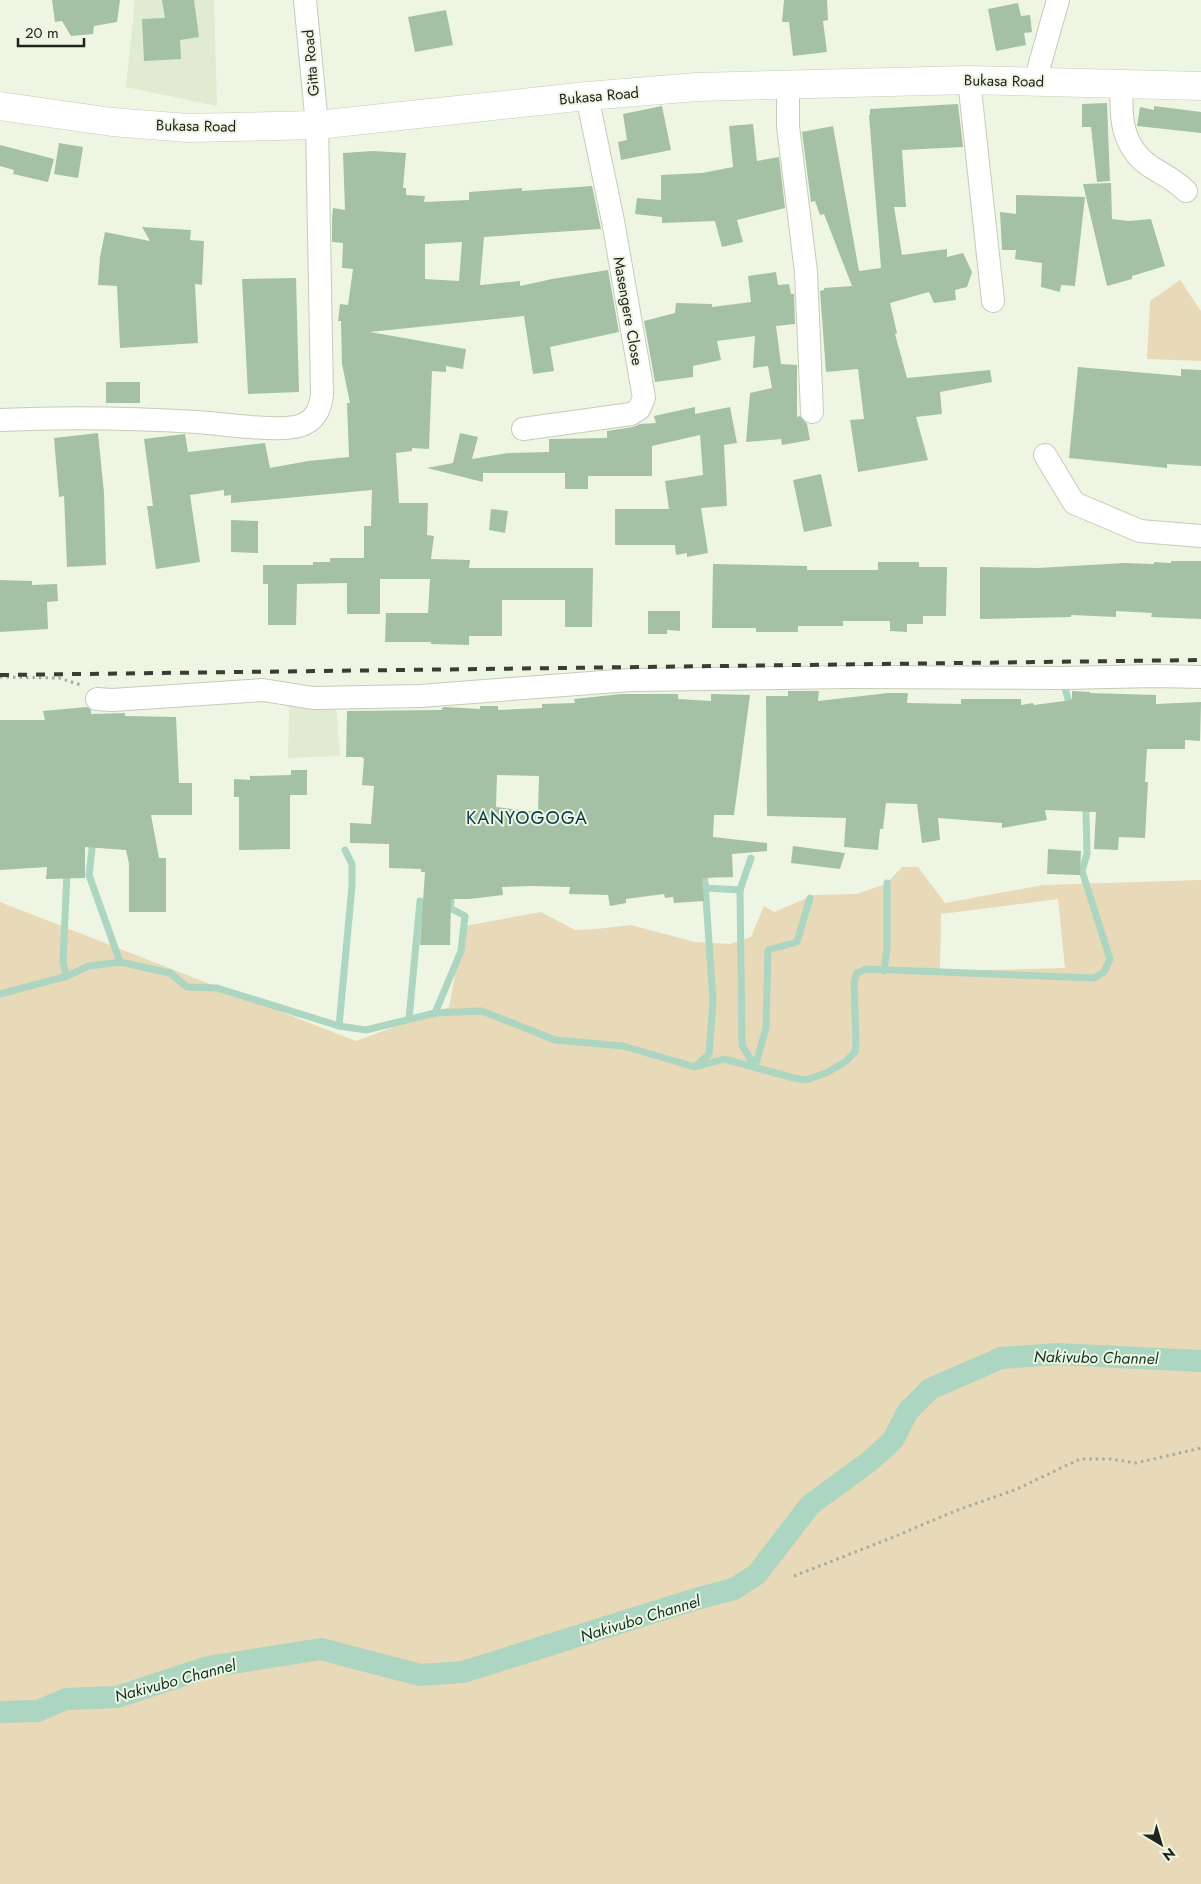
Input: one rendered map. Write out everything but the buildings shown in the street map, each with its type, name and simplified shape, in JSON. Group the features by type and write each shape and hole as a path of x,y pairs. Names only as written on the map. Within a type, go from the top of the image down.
{"street":[{"name":"Gitta Road","path":"0,420 100,419 273,427 299,426 313,419 321,408 317,125 305,0"},
{"path":"1035,81 1058,0"},
{"name":"Bukasa Road","path":"0,106 112,122 188,128 317,125 588,96 697,87 969,80 1201,86"},
{"path":"969,80 993,301"},
{"path":"1122,83 1121,110 1124,130 1138,157 1173,179 1186,191"},
{"path":"788,85 788,126 806,272 812,412"},
{"name":"Masengere Close","path":"523,429 631,414 639,409 644,398 613,221 588,96"},
{"path":"1045,455 1074,503 1140,531 1201,536"},
{"path":"97,700 263,690 313,698 420,696 630,680 851,677 1201,677"}],"path":[{"path":"0,677 59,678 82,685 93,692 97,700"},
{"path":"794,1576 899,1536 955,1511 1017,1489 1080,1459 1111,1459 1136,1463 1201,1448"}],"shaded area":[{"path":"135,0 214,0 217,106 126,87"},
{"path":"1180,280 1201,311 1201,361 1147,359 1150,301"},
{"path":"289,706 336,706 340,756 288,758"},
{"path":"902,867 918,867 945,903 1043,885 1201,880 1201,1884 0,1884 0,902 356,1041 449,1007 464,926 541,912 575,930 631,925 695,942 730,944 751,937 764,906 774,912 814,895 856,894 886,884","holes":["1058,899 1065,968 940,971 941,914"]}],"waterway":[{"path":"1063,681 1071,710"},
{"path":"0,994 67,976 89,966 120,962 170,973 187,987 217,988 339,1026 366,1030 435,1013 482,1011 555,1040 623,1046 695,1067 724,1059 806,1080 826,1073 845,1062 855,1052 854,982 857,973 866,969 1094,978 1104,972 1110,959 1082,871 1087,854 1086,812 1088,803"},
{"path":"93,840 89,875 120,962"},
{"path":"339,1026 352,886 352,864 345,850"},
{"path":"751,858 740,890 742,1045 755,1067"},
{"path":"697,1065 709,1054 713,1001 704,869"},
{"path":"67,871 63,963 67,976"},
{"path":"884,971 887,948 887,883"},
{"path":"706,888 740,890"},
{"path":"755,1067 766,1028 768,950 797,942 810,898"},
{"path":"409,1019 420,901"},
{"path":"435,1013 461,951 465,916 450,908 451,901"},
{"name":"Nakivubo Channel","path":"0,1712 38,1711 66,1699 117,1697 208,1667 321,1649 420,1675 463,1672 696,1599 734,1589 757,1574 810,1505 870,1461 893,1440 908,1411 930,1389 1001,1358 1058,1354 1201,1361"}],"railway":[{"path":"0,675 1201,660"}],"district":[{"name":"KANYOGOGA","path":"527,818"}]}
